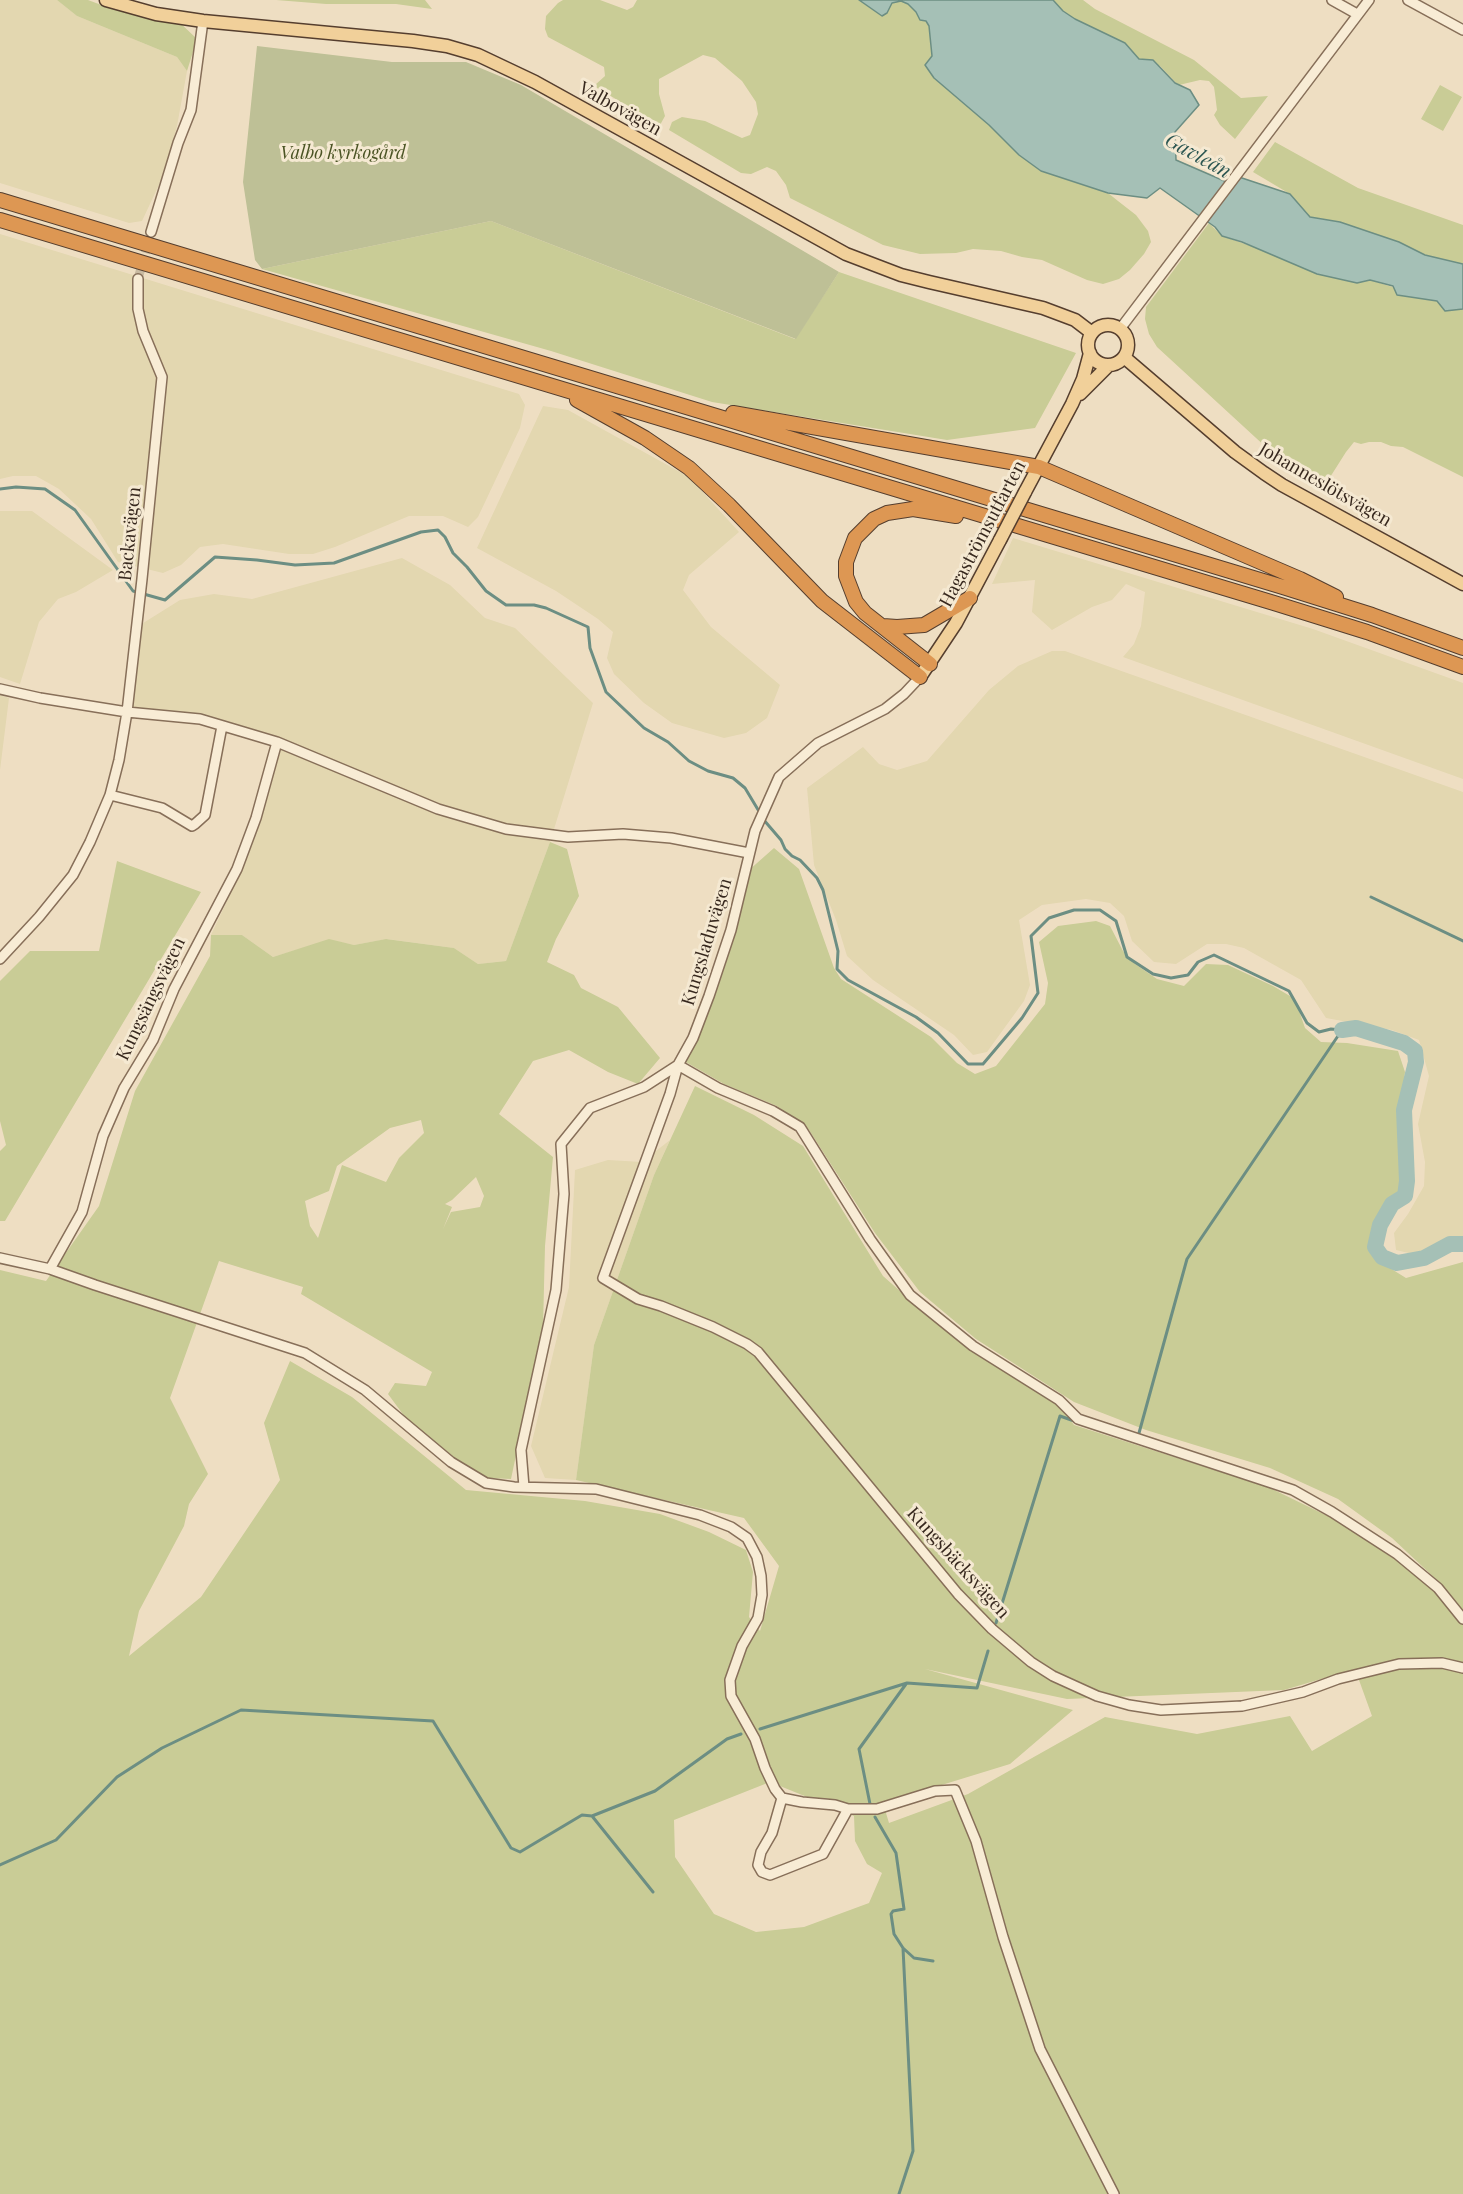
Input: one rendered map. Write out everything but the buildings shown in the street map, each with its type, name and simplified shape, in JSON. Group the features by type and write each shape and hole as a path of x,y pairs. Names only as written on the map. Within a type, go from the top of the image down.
{"highway":[{"path":"0,200 1372,615 1463,648"},
{"path":"0,220 1305,613 1463,667"},
{"path":"551,386 645,438 689,468 729,505 822,601 920,677"},
{"path":"671,402 1039,468 1300,579 1372,615"},
{"path":"930,664 865,613 856,602 846,576 846,562 853,543 864,528 874,519 887,513 913,509 1038,533"},
{"path":"881,625 897,627 924,625 970,598"}],"main road":[{"name":"Valbovägen","path":"106,0 156,14 203,21 412,41 447,46 478,55 535,82 846,254 920,280 1043,308 1075,320 1092,333"},
{"path":"1092,333 1096,328 1108,325 1120,329 1125,333 1128,345 1124,357"},
{"name":"Hagaströmsutfarten","path":"920,677 970,598 1072,404 1083,379 1092,333"},
{"path":"1089,353 1097,362 1109,365"},
{"name":"Hagaströmsutfarten","path":"1072,404 1109,365 1115,364 1124,357"},
{"name":"Johanneslötsvägen","path":"1124,357 1235,452 1264,473 1463,584"}],"street":[{"path":"1332,0 1357,14"},
{"path":"1120,329 1368,0"},
{"path":"1408,0 1463,30"},
{"path":"151,232 191,110 203,21"},
{"name":"Backavägen","path":"0,959 39,917 73,875 110,795 120,760 142,579 162,377 143,331 138,309 138,279"},
{"name":"Kungsladuvägen","path":"603,1278 670,1094 678,1065 693,1038 709,996 731,930 755,831 779,777 818,743 885,709 920,677"},
{"path":"0,689 127,712 200,719 277,742 438,808 506,829 568,837 623,834 670,838 749,853"},
{"path":"110,795 162,808 192,826 205,815 222,726"},
{"name":"Kungsängsvägen","path":"50,1269 82,1212 103,1136 124,1088 153,1040 174,988 237,869 256,818 277,742"},
{"path":"524,1487 521,1450 556,1290 564,1194 561,1144 590,1108 644,1088 678,1065 718,1088 773,1111 800,1127 870,1239 910,1295 973,1346 1059,1400 1078,1419 1293,1490 1397,1554 1438,1588 1463,1619"},
{"path":"0,1258 50,1269 95,1286 305,1353 365,1390 451,1462 486,1483 524,1487 596,1489 626,1495 700,1515 731,1527 747,1538 757,1557 762,1595 758,1618 742,1646 730,1680 731,1696 755,1739 770,1780 782,1798 848,1809 877,1809 935,1791 955,1790 976,1841 1003,1937 1040,2049 1114,2194"},
{"name":"Kungsbäcksvägen","path":"603,1278 638,1299 713,1327 758,1352 958,1594 992,1629 1053,1676 1097,1695 1129,1705 1161,1710 1242,1706 1303,1692 1338,1679 1399,1664 1442,1663 1463,1668"},
{"path":"782,1798 772,1833 761,1852 758,1865 762,1872 770,1875 823,1854 848,1809"}],"shaded area":[{"path":"0,0 57,0 77,16 177,57 187,71 177,126 165,172 142,221 129,223 0,183"},
{"path":"859,0 1053,0 1075,19 1125,43 1139,59 1153,60 1175,83 1190,90 1199,105 1175,132 1176,160 1229,183 1236,176 1290,194 1310,217 1340,222 1399,242 1425,255 1463,264 1463,309 1445,311 1437,301 1397,295 1393,286 1370,280 1357,283 1317,274 1242,242 1222,236 1215,227 1160,188 1147,198 1108,193 1041,171 1019,155 989,125 934,78 925,65 932,56 929,26 926,21 920,20 908,4 901,1 892,3 887,13 882,16"},
{"path":"0,234 519,394 525,405 520,428 478,517 468,527 443,516 409,516 313,554 289,554 223,544 200,547 181,565 163,573 118,562 91,519 59,489 36,476 13,476 0,479"},
{"path":"543,406 568,410 689,477 739,532 689,575 683,590 711,627 780,685 767,718 746,733 724,738 672,723 644,703 614,674 607,658 613,632 556,591 477,548"},
{"path":"0,511 32,511 113,570 76,592 58,599 39,622 20,684 0,677"},
{"path":"1013,538 1313,629 1463,683 1463,779 1123,657 1134,644 1141,626 1145,592 1126,584 1112,600 1092,607 1052,630 1032,612 1035,580 992,584"},
{"path":"402,558 450,585 485,618 515,628 593,703 550,842 506,961 478,964 454,948 387,939 354,945 329,940 273,957 242,935 211,935 240,873 277,741 202,719 129,711 132,630 180,600 214,594 252,599"},
{"path":"1052,651 1065,651 1463,792 1463,1237 1417,1255 1396,1250 1394,1233 1424,1186 1425,1162 1418,1124 1429,1076 1419,1040 1392,1030 1326,1018 1301,980 1244,948 1226,944 1207,944 1176,964 1154,962 1132,941 1124,916 1110,903 1086,899 1042,905 1019,920 1030,985 1024,1001 987,1052 973,1055 954,1035 873,980 847,956 836,920 814,865 807,788 863,747 879,764 897,770 927,761 989,690 1018,666"},
{"path":"0,695 9,698 0,770"},
{"path":"670,1140 654,1175 594,1345 576,1480 545,1478 531,1446 569,1287 575,1170 608,1160 642,1162"}],"green space":[{"path":"57,0 88,0 104,6 176,19 197,39 187,71 177,57 77,16"},
{"path":"276,0 425,0 432,9 396,4 326,4"},
{"path":"563,0 600,0 627,10 633,7 637,0 859,0 882,16 887,13 892,3 901,1 908,4 920,20 926,21 929,26 934,78 989,125 1019,155 1041,171 1108,193 1136,215 1148,231 1151,242 1130,270 1119,279 1103,284 1087,280 1042,260 1001,251 973,249 956,253 920,254 883,245 790,198 786,185 776,171 767,167 751,174 741,173 669,130 672,122 682,117 705,121 742,138 750,135 758,114 756,102 742,81 715,58 703,55 659,79 659,94 665,116 660,125 597,88 595,85 605,76 604,67 548,37 545,29 546,16"},
{"path":"1053,0 1083,0 1095,9 1194,60 1241,98 1268,96 1235,139 1220,125 1214,115 1217,110 1214,87 1209,81 1200,80 1179,85 1160,66 1145,59 1139,59 1125,43 1075,19"},
{"name":"Valbo kyrkogård","path":"257,46 392,62 466,62 521,85 839,272 796,339 491,221 262,269 255,260 243,182"},
{"path":"1440,85 1462,97 1443,131 1421,119"},
{"path":"1275,142 1358,188 1463,225 1463,264 1425,255 1399,242 1340,222 1310,217 1290,194 1253,172"},
{"path":"491,221 795,339 839,272 1076,353 1035,428 947,440 712,402 551,351 262,269"},
{"path":"1209,223 1222,236 1357,283 1370,280 1437,301 1445,311 1463,309 1463,477 1403,447 1381,442 1361,444 1354,442 1327,482 1268,449 1157,347 1149,334 1145,319 1146,307"},
{"path":"550,842 567,849 579,896 556,939 547,962 574,975 581,988 618,1007 660,1058 638,1084 608,1072 569,1050 533,1061 499,1114 553,1157 545,1246 543,1327 511,1479 488,1478 456,1459 405,1417 388,1394 395,1383 426,1386 432,1372 301,1294 303,1287 219,1261 170,1398 208,1474 189,1504 184,1526 139,1611 129,1656 201,1597 280,1480 264,1423 290,1361 352,1397 466,1490 585,1501 660,1514 709,1532 746,1550 753,1572 749,1617 760,1631 779,1566 744,1518 576,1480 594,1345 654,1175 695,1086 754,1115 803,1146 883,1276 909,1299 1059,1405 1074,1425 1268,1487 1340,1522 1391,1557 1439,1582 1392,1538 1338,1499 1270,1468 1146,1430 1074,1402 976,1339 920,1292 875,1233 809,1130 777,1106 724,1084 684,1061 748,871 774,848 799,869 834,968 841,979 931,1037 957,1063 975,1074 996,1066 1045,1004 1048,983 1039,942 1058,926 1096,921 1110,926 1123,951 1135,964 1157,979 1184,986 1206,964 1228,965 1295,999 1305,1028 1321,1042 1347,1043 1398,1051 1405,1072 1401,1105 1404,1183 1380,1218 1369,1248 1385,1265 1406,1278 1463,1262 1463,2194 0,2194 0,1270 46,1281 99,1206 135,1091 210,956 211,935 242,935 273,957 329,939 354,945 386,939 454,948 478,964 506,961","holes":["421,1120 424,1133 399,1158 386,1182 342,1165 318,1238 310,1226 305,1201 329,1191 337,1166 390,1128","476,1177 484,1196 480,1207 451,1212 443,1229 452,1207 445,1204","925,1669 1067,1699 1284,1690 1355,1669 1372,1716 1312,1751 1290,1716 1197,1734 1105,1717 968,1794 889,1823 883,1803 1010,1764 1073,1710","770,1782 854,1816 855,1841 867,1864 882,1873 869,1903 804,1927 756,1932 714,1914 675,1857 674,1820"]},
{"path":"117,861 201,892 5,1221 0,1221 0,1151 6,1145 0,1121 0,981 30,951 99,951"}],"waterway":[{"path":"0,489 16,487 45,489 75,510 133,591 165,600 215,557 295,565 334,563 421,532 438,530 445,537 453,553 486,591 506,605 534,605 546,608 588,627 590,648 606,692 644,728 668,742 689,761 708,771 733,778 745,788 760,813"},
{"path":"763,819 781,840 785,849 800,860 817,878 823,890 838,951 837,969 848,980 916,1017 938,1033 968,1064 983,1064 1022,1018 1038,993 1031,936 1049,918 1074,910 1100,910 1116,921 1127,957 1153,974 1171,978 1188,975 1198,962 1214,955 1289,991 1307,1023 1319,1032 1331,1029 1342,1030 1187,1259 1139,1433"},
{"path":"1371,897 1463,941"},
{"path":"1342,1030 1356,1028 1404,1043 1415,1051 1416,1062 1404,1110 1407,1181 1405,1196 1392,1204 1380,1225 1375,1247 1382,1257 1397,1263 1424,1258 1450,1244 1463,1244"},
{"path":"996,1623 1060,1416 1077,1422"},
{"path":"760,1729 907,1683 977,1688 988,1651"},
{"path":"870,1804 859,1749 906,1684"},
{"path":"0,1865 56,1840 117,1777 162,1748 241,1710 433,1721 511,1848 520,1852 582,1815 592,1816 655,1791 727,1739 741,1734"},
{"path":"592,1816 653,1892"},
{"path":"875,1817 896,1853 904,1909 893,1911 891,1914 894,1934 903,1948 914,1958 933,1961"},
{"path":"899,2194 913,2151 903,1948"}],"tunnel":[{"path":"138,279 149,240"}],"water label":[{"name":"Gavleån","path":"1198,156"}]}
